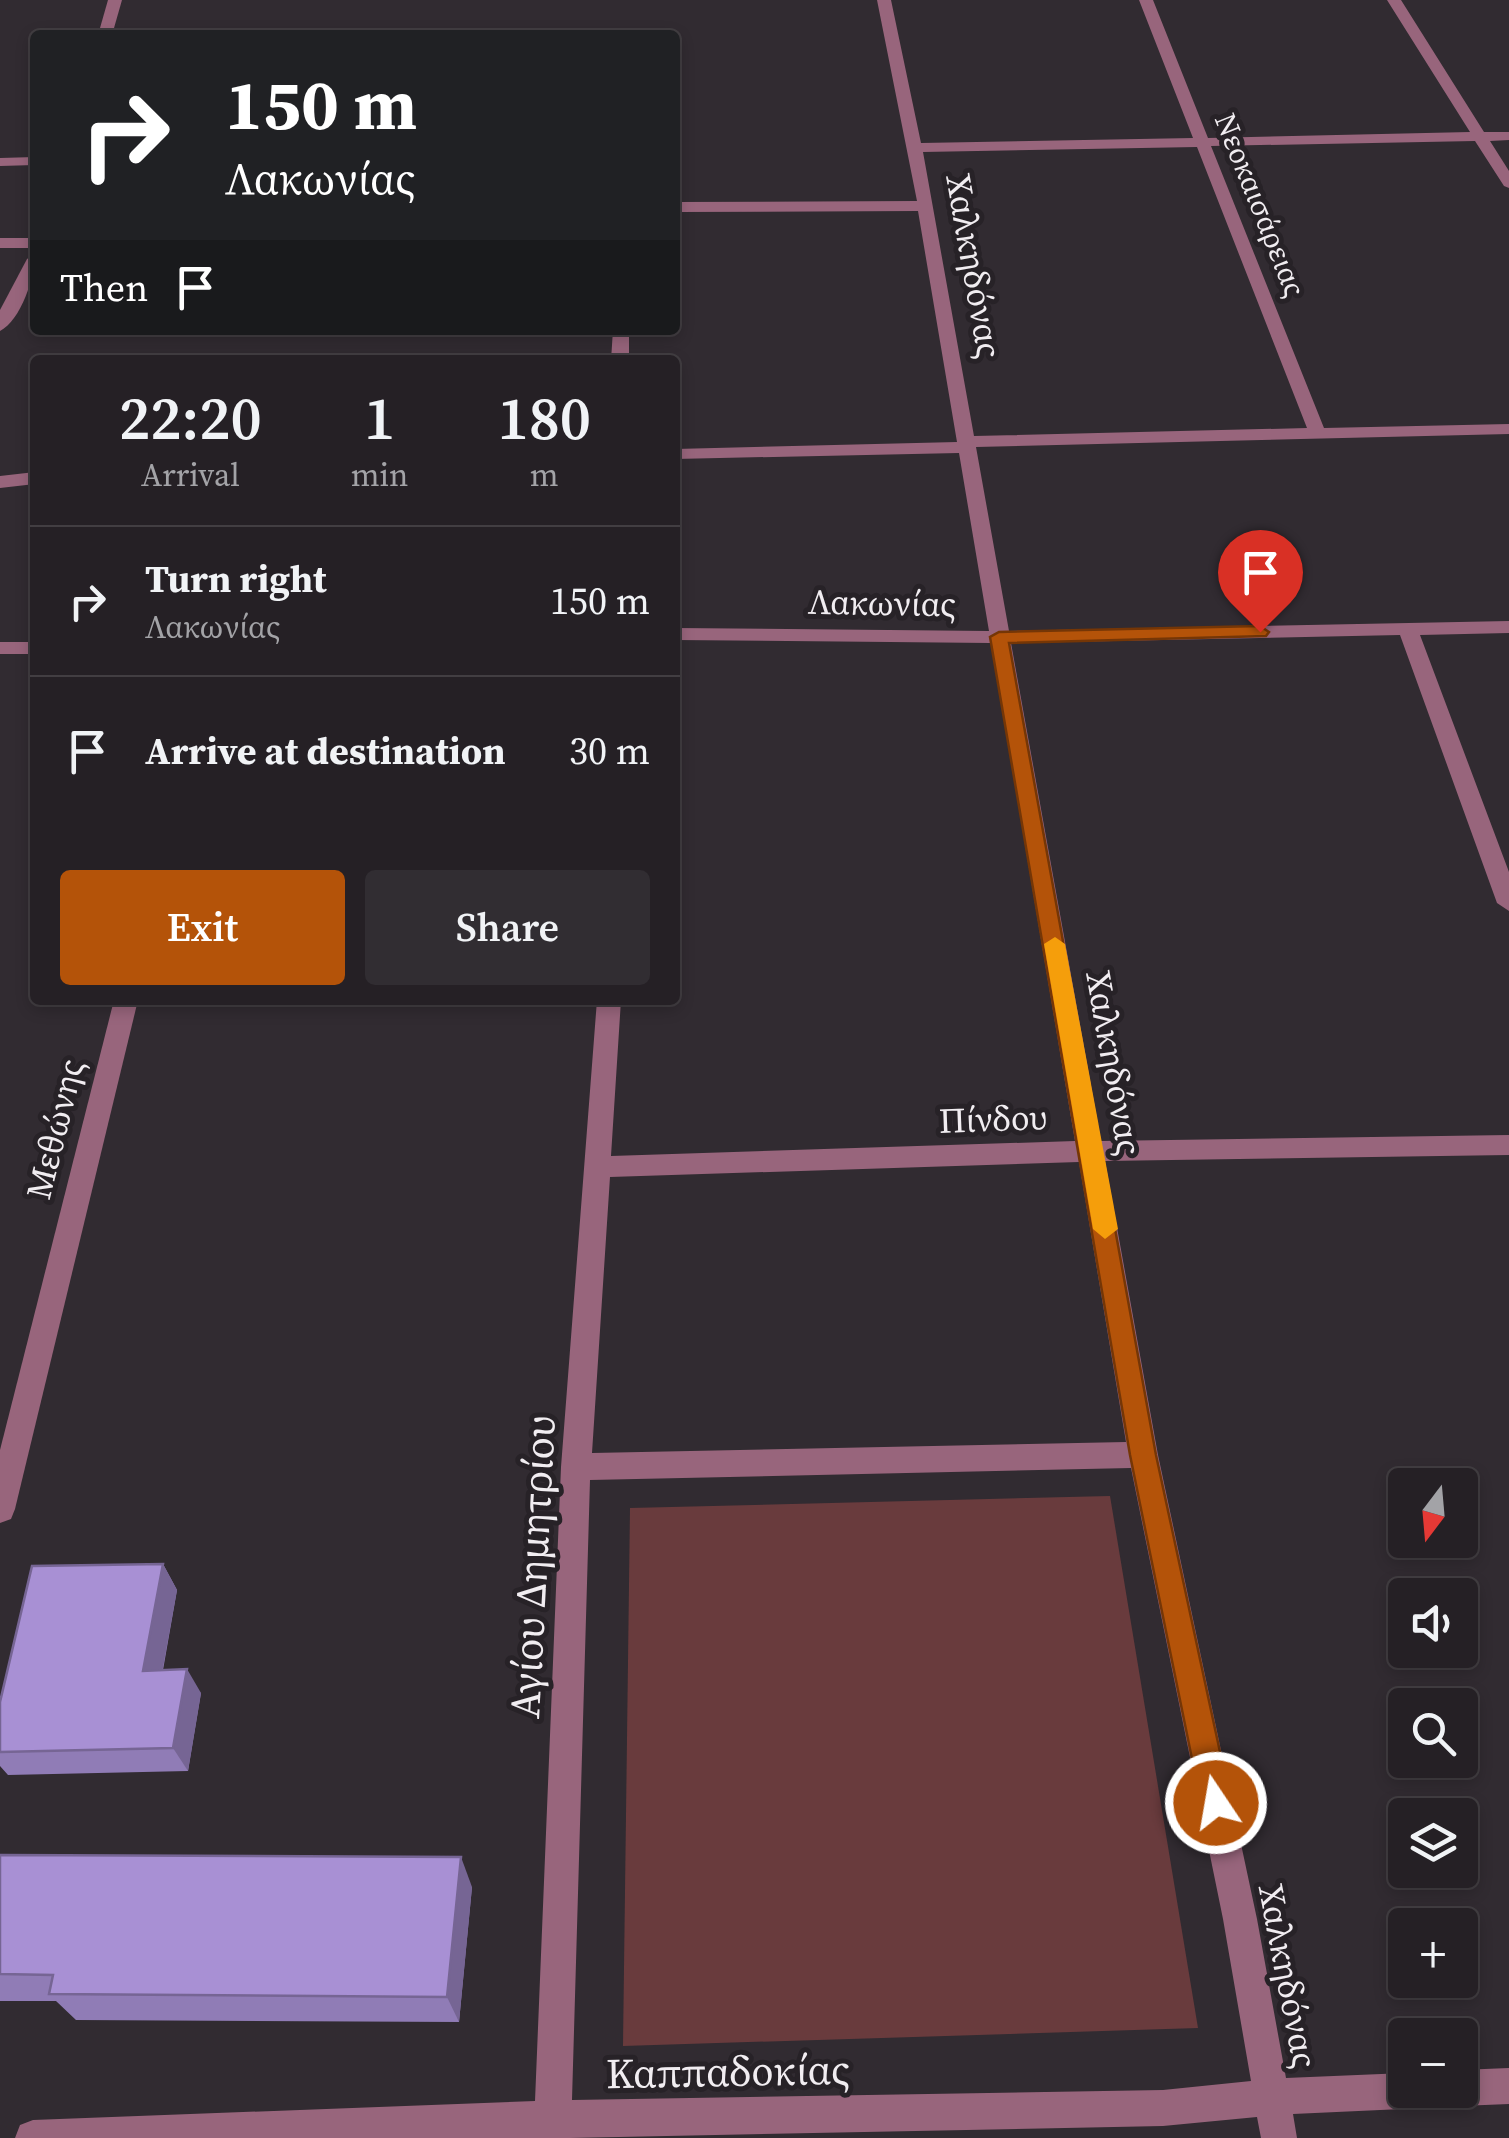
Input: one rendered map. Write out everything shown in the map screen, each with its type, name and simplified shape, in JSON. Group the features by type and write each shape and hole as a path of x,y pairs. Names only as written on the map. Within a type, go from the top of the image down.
{"street":[{"path":"106,30 115,0"},
{"name":"Χαλκηδόνας","path":"884,0 915,148 1143,1455 1279,2138"},
{"name":"Νεοκαισάρειας","path":"1146,0 1318,432"},
{"path":"1394,0 1509,184"},
{"path":"915,148 1509,136"},
{"path":"0,162 30,161"},
{"path":"680,206 924,206"},
{"path":"0,243 30,243"},
{"path":"2,318 30,267"},
{"path":"680,454 1509,429"},
{"path":"0,482 30,479"},
{"name":"Λακωνίας","path":"680,634 999,637 1509,626"},
{"path":"1408,629 1509,902"},
{"path":"0,648 30,648"},
{"name":"Μεθώνης","path":"0,1509 125,1005"},
{"name":"Αγίου Δημητρίου","path":"553,2128 576,1468 600,1167 608,1005"},
{"name":"Πίνδου","path":"600,1167 1092,1151 1509,1146"},
{"path":"576,1468 1143,1455"},
{"path":"1478,2087 1509,2086"},
{"name":"Καππαδοκίας","path":"34,2138 553,2128 1163,2108 1272,2097 1388,2092"}],"shaded area":[{"path":"1110,1496 1198,2028 623,2046 630,1508"}],"building":[{"path":"163,1564 143,1671 187,1669 173,1748 0,1752 0,1702 32,1566"},
{"path":"0,1855 461,1857 447,1997 49,1994 53,1975 0,1974"}],"slow traffic":[{"path":"1055,944 1105,1229"}],"route":[{"path":"1216,1803 1143,1455 999,637 1260,632"}]}
